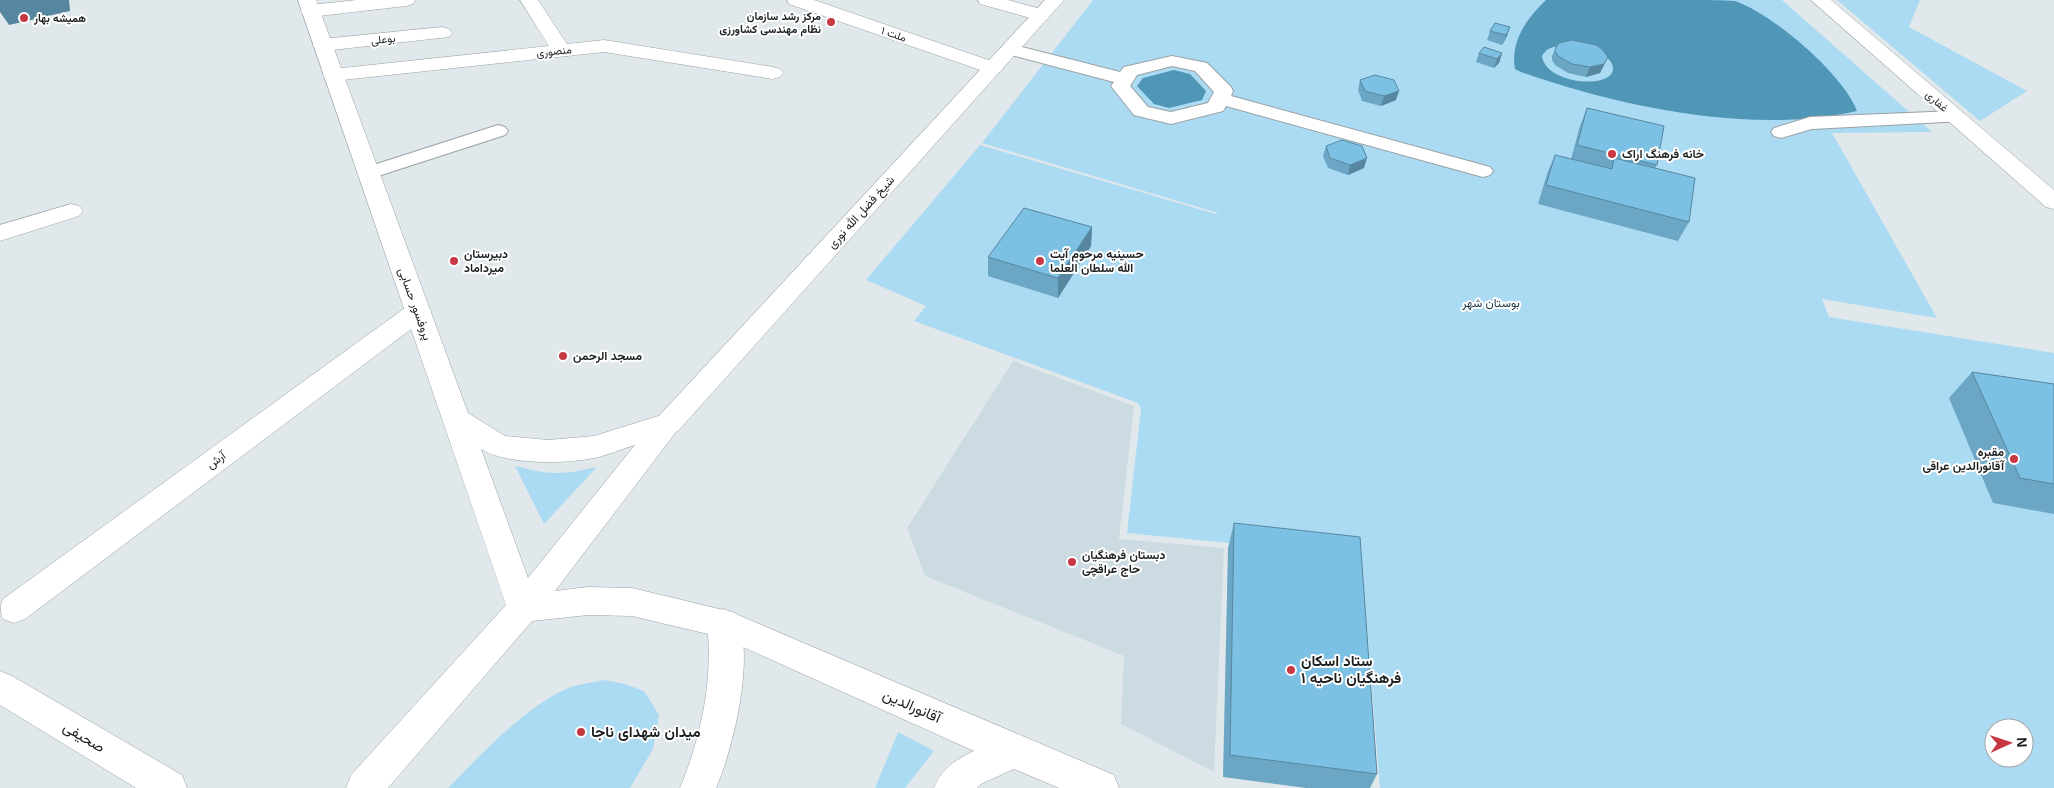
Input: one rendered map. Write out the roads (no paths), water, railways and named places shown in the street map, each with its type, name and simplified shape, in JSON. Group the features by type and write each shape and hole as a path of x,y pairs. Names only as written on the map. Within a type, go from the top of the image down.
{"street":[{"path":"308,5 406,0"},
{"path":"529,0 562,50"},
{"name":"ملت ۱","path":"796,0 993,68"},
{"path":"835,14 858,0"},
{"path":"987,0 1048,8"},
{"name":"غفاری","path":"1820,0 2054,202"},
{"name":"پروفسور حسابی","path":"308,5 523,608"},
{"name":"شیخ فضل الله نوری","path":"364,788 523,608 668,424 1048,8"},
{"name":"بوعلی","path":"323,45 442,33"},
{"name":"منصوری","path":"333,75 604,46 773,73"},
{"path":"0,232 70,211"},
{"name":"آرش","path":"14,609 418,311"},
{"path":"456,419 498,446 548,451 594,447 668,424"},
{"name":"آقانورالدین","path":"523,608 588,601 632,602 724,623 1013,751 1102,788"},
{"path":"698,788 704,776 720,707 726,667 724,623"},
{"name":"صحیفی","path":"0,687 169,788"},
{"path":"952,788 968,772 1013,751"}],"lane":[{"path":"1010,49 1124,78"},
{"path":"1172,61 1201,67 1224,91 1220,99 1216,107 1172,118 1141,111 1120,86 1130,71 1172,61"},
{"path":"1220,99 1483,171"},
{"path":"1781,132 1810,123 1956,117"},
{"path":"368,172 498,131"}],"place":[{"name":"همیشه بهار","path":"24,18"},
{"name":"مرکز رشد سازمان نظام مهندسی کشاورزی","path":"831,22"},
{"name":"خانه فرهنگ اراک","path":"1612,154"},
{"name":"دبیرستان میرداماد","path":"454,261"},
{"name":"حسینیه مرحوم آیت الله سلطان العلما","path":"1040,261"},
{"name":"مسجد الرحمن","path":"563,356"},
{"name":"مقبره آقانورالدین عراقی","path":"2014,459"},
{"name":"دبستان فرهنگیان حاج عراقچی","path":"1072,562"},
{"name":"ستاد اسکان فرهنگیان ناحیه ۱","path":"1291,670"},
{"name":"میدان شهدای ناجا","path":"581,732"}],"park label":[{"name":"بوستان شهر","path":"1491,303"}]}
